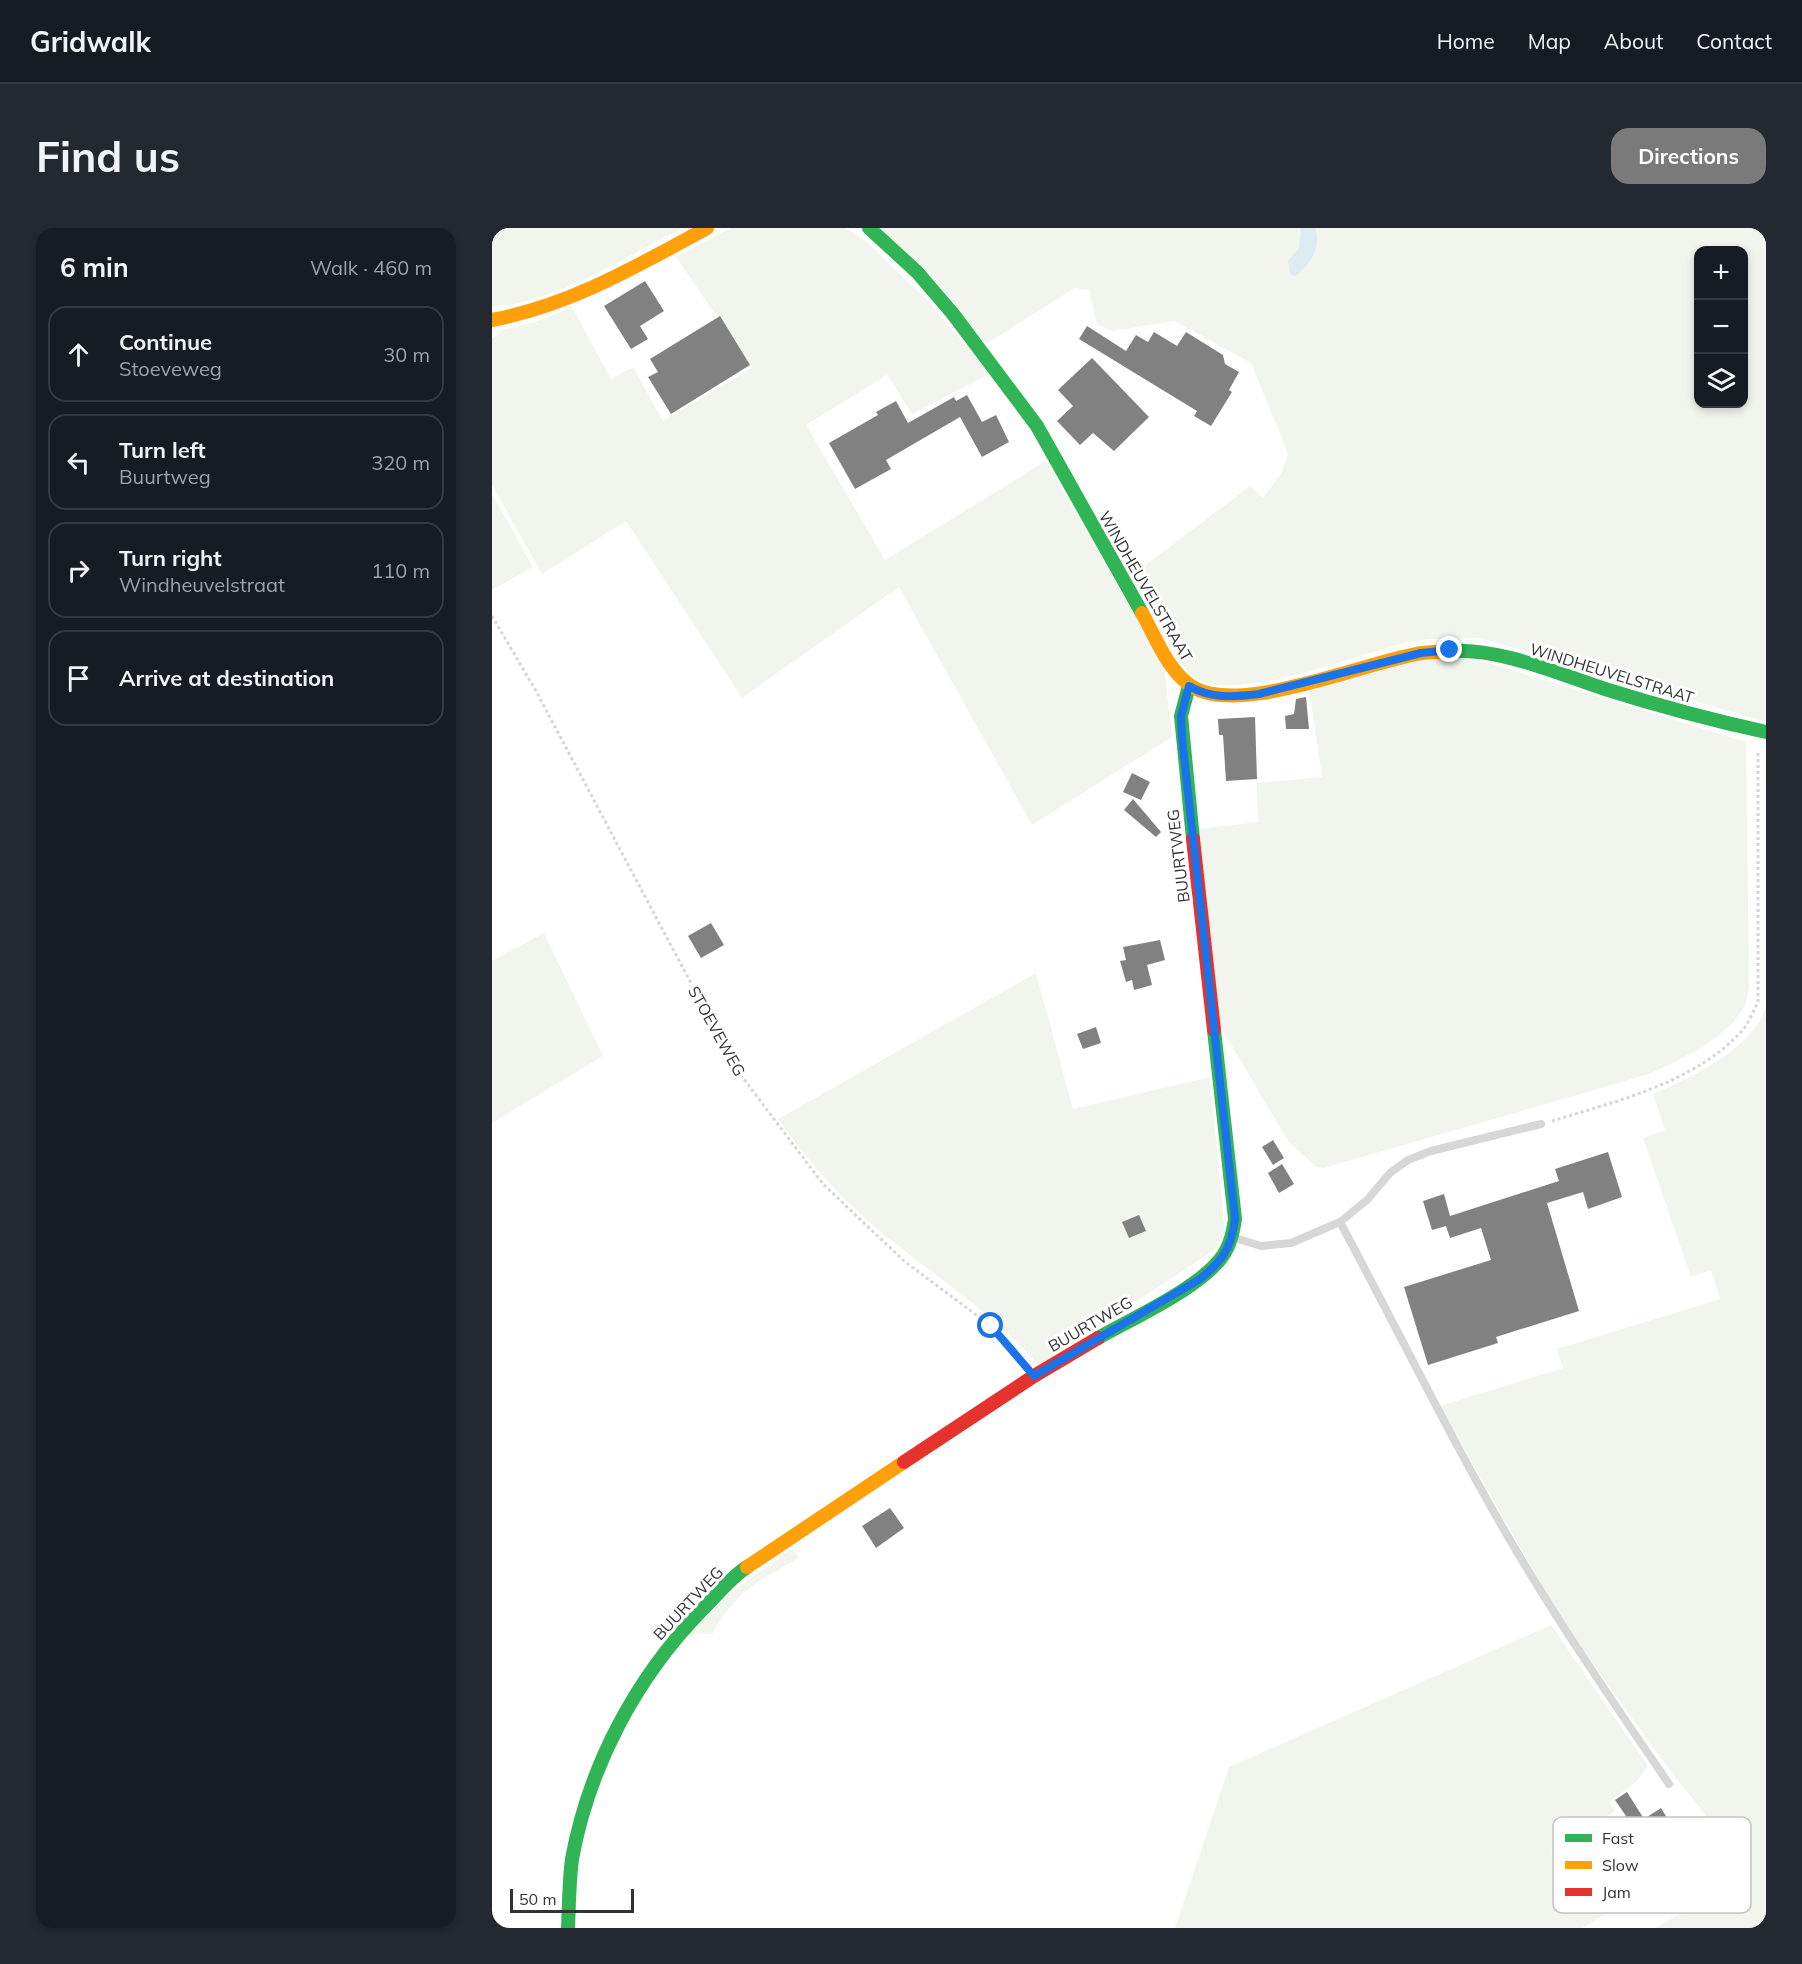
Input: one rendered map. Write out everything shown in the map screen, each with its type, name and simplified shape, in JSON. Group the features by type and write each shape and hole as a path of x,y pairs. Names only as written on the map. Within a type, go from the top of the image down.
{"street":[{"path":"492,320 517,317 569,300 707,228"},
{"name":"WINDHEUVELSTRAAT","path":"870,228 917,272 953,314 1037,426 1170,663 1179,677 1189,686 1212,695 1235,697 1259,694 1421,653 1470,650 1528,664 1691,716 1762,731"},
{"name":"BUURTWEG","path":"568,1928 572,1860 581,1822 603,1760 632,1700 671,1642 739,1572 1034,1376 1200,1279 1221,1262 1232,1238 1235,1219 1223,1089 1182,738 1181,716 1189,686"}],"lane":[{"path":"1232,1238 1261,1246 1291,1243 1340,1222 1367,1200 1390,1173 1408,1160 1431,1151 1541,1124"},
{"path":"1340,1222 1449,1430 1517,1552 1596,1678 1669,1784"}],"path":[{"name":"STOEVEWEG","path":"492,616 536,691 737,1070 823,1184 904,1261 991,1326 1034,1376"},
{"path":"1541,1124 1638,1094 1706,1062 1743,1030 1758,1002 1762,731"}],"shaded area":[{"path":"492,228 683,228 566,288 516,304 492,307"},
{"path":"731,228 845,228 862,238 928,301 990,374 912,414 887,375 806,425 885,560 1046,461 1164,665 1172,737 1032,825 899,587 742,698 626,521 542,574 492,485 492,339 503,330 538,321 572,307 611,379 633,367 663,421 752,368 676,257"},
{"path":"879,228 1766,228 1766,722 1480,638 1428,639 1404,643 1296,675 1236,685 1211,684 1193,677 1171,646 1131,576 1250,486 1263,498 1282,472 1288,453 1251,363 1175,321 1112,331 1097,324 1089,290 1075,288 986,344"},
{"path":"1301,228 1315,228 1317,242 1310,261 1295,276 1290,274 1288,261 1299,248"},
{"path":"492,494 533,567 492,590"},
{"path":"1469,657 1746,742 1749,986 1746,1003 1738,1017 1715,1038 1687,1056 1646,1075 1324,1168 1316,1167 1288,1141 1219,1024 1198,829 1258,822 1257,783 1322,777 1309,689 1411,661"},
{"path":"544,933 603,1056 492,1123 492,961"},
{"path":"1036,973 1073,1109 1210,1077 1225,1233 1213,1251 1039,1365 998,1324 855,1210 820,1173 778,1119"},
{"path":"1766,1005 1766,1928 1655,1928 1681,1913 1751,1913 1751,1817 1707,1817 1660,1757 1562,1621 1440,1406 1563,1368 1557,1349 1720,1299 1711,1270 1691,1277 1643,1138 1665,1130 1653,1094 1684,1080 1720,1059 1750,1034 1760,1020"},
{"path":"793,1548 799,1558 749,1588 730,1607 712,1634 685,1634 718,1602"},
{"path":"1551,1625 1648,1766 1637,1781 1609,1802 1615,1811 1605,1817 1553,1817 1553,1849 1551,1850 1553,1854 1553,1913 1608,1913 1582,1928 1175,1928 1229,1767"}],"building":[{"path":"645,281 664,311 640,326 648,339 631,349 604,306"},
{"path":"720,316 750,365 671,414 648,377 658,372 650,359"},
{"path":"1087,326 1126,351 1136,335 1148,342 1154,332 1177,346 1186,332 1223,355 1225,364 1239,372 1229,390 1232,392 1211,426 1194,416 1197,411 1079,339"},
{"path":"1092,358 1149,417 1114,451 1093,433 1080,445 1057,421 1073,406 1058,390"},
{"path":"967,395 982,422 996,415 1009,442 982,457 960,417 886,460 891,469 855,489 829,443 878,415 876,412 896,401 908,423 954,397 956,401"},
{"path":"1306,697 1309,729 1286,729 1285,716 1294,714 1296,699"},
{"path":"1255,717 1257,779 1226,781 1223,735 1219,735 1218,719"},
{"path":"1132,773 1150,782 1141,800 1123,792"},
{"path":"1133,799 1161,832 1156,837 1124,810"},
{"path":"711,923 724,945 701,958 688,936"},
{"path":"1160,940 1165,960 1147,965 1152,985 1134,990 1132,980 1126,982 1120,961 1126,960 1123,947"},
{"path":"1096,1027 1101,1043 1083,1049 1077,1034"},
{"path":"1273,1140 1284,1158 1273,1165 1262,1147"},
{"path":"1608,1152 1622,1197 1588,1209 1583,1192 1547,1203 1579,1311 1496,1337 1498,1343 1428,1365 1404,1287 1491,1260 1481,1228 1450,1238 1446,1226 1432,1230 1423,1201 1444,1194 1450,1216 1559,1181 1555,1169"},
{"path":"1282,1164 1294,1184 1279,1193 1268,1173"},
{"path":"1139,1215 1146,1231 1129,1238 1122,1222"},
{"path":"890,1508 904,1528 876,1548 862,1526"},
{"path":"1627,1792 1643,1817 1624,1817 1626,1816 1615,1800"},
{"path":"1661,1808 1666,1817 1647,1817"}],"traffic: fast":[{"path":"869,228 917,272 953,314 1037,426 1142,613"},
{"path":"1449,651 1469,651 1508,657 1645,701 1766,732"},
{"path":"1189,686 1181,716 1193,839"},
{"path":"1098,1338 1167,1300 1201,1278 1224,1254 1230,1241 1235,1219 1214,1030"},
{"path":"568,1928 572,1859 590,1790 603,1757 636,1694 677,1637 723,1588 747,1567"}],"traffic: slow":[{"path":"492,320 549,305 603,283 707,228"},
{"path":"1142,613 1173,668 1187,683 1208,693 1235,695 1266,692 1398,658 1449,651"},
{"path":"747,1567 904,1462"}],"traffic: jam":[{"path":"1193,839 1214,1030"},
{"path":"904,1462 1034,1376 1098,1338"}],"route":[{"path":"991,1326 1034,1376 1200,1279 1221,1262 1232,1238 1235,1219 1219,1054 1182,738 1181,716 1189,686 1199,692 1212,695 1235,697 1259,694 1421,653 1450,650"}]}
